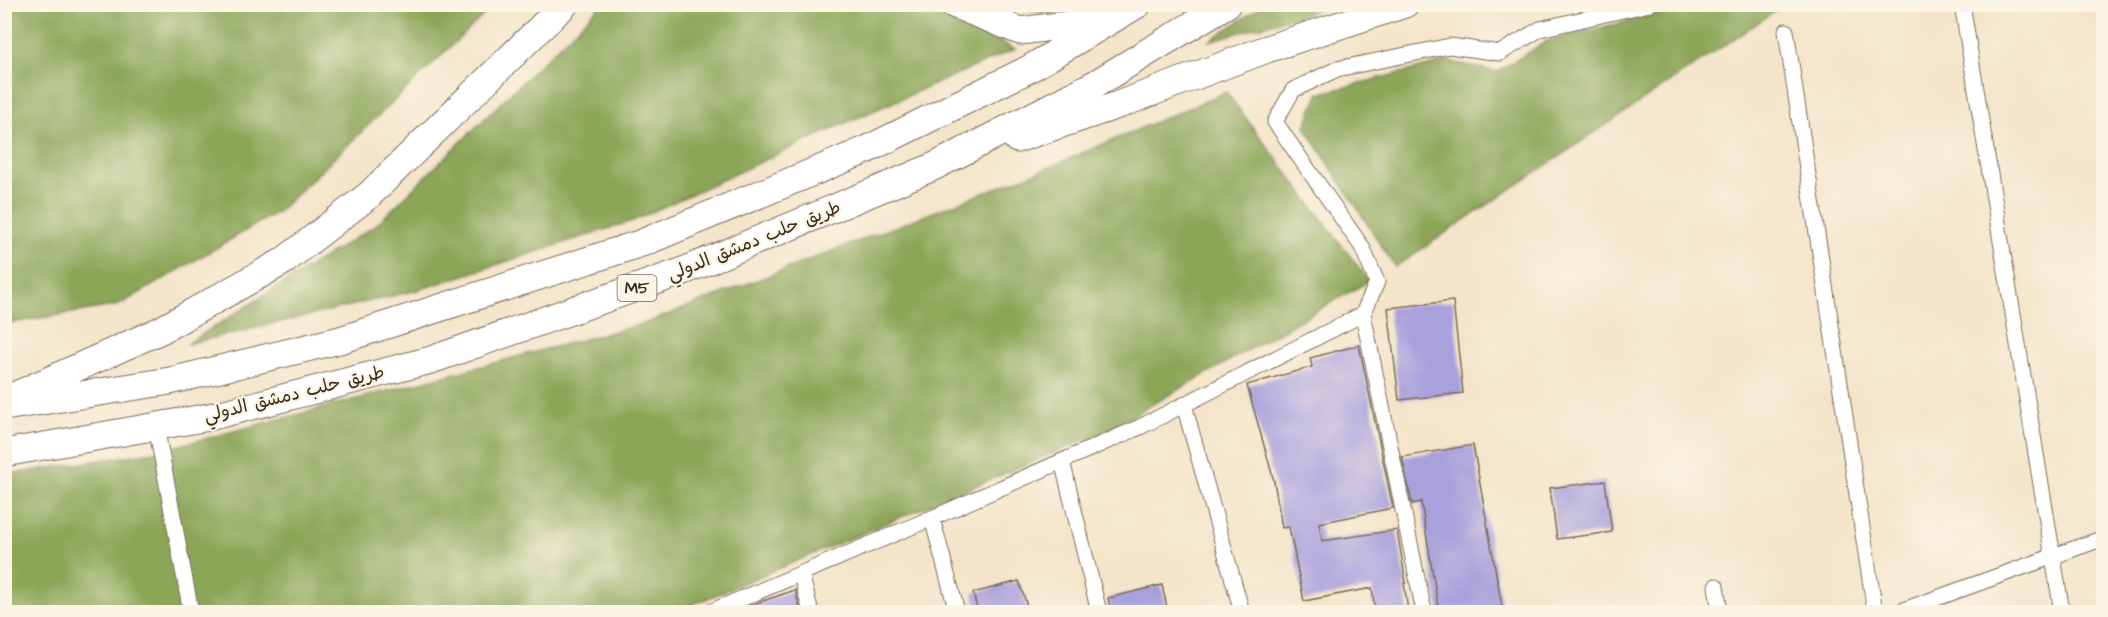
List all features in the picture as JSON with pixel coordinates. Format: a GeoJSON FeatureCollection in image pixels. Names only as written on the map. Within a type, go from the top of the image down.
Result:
{"type":"FeatureCollection","features":[{"type":"Feature","properties":{"kind":"highway"},"geometry":{"type":"LineString","coordinates":[[4,400],[161,330],[284,261],[369,195],[565,4]]}},
{"type":"Feature","properties":{"kind":"highway"},"geometry":{"type":"LineString","coordinates":[[953,4],[1020,31],[1112,20]]}},
{"type":"Feature","properties":{"kind":"highway","name":"M5"},"geometry":{"type":"LineString","coordinates":[[4,407],[170,381],[340,340],[642,243],[866,150],[1029,69],[1138,4]]}},
{"type":"Feature","properties":{"kind":"highway","name":"طريق حلب دمشق الدولي"},"geometry":{"type":"LineString","coordinates":[[4,453],[209,417],[431,360],[681,272],[933,167],[1095,84],[1227,4]]}},
{"type":"Feature","properties":{"kind":"highway"},"geometry":{"type":"LineString","coordinates":[[933,167],[1118,105],[1267,49],[1405,4]]}},
{"type":"Feature","properties":{"kind":"street"},"geometry":{"type":"LineString","coordinates":[[1424,612],[1363,314],[1377,282],[1362,247],[1275,122],[1293,90],[1337,69],[1450,46],[1500,53],[1540,29],[1649,4]]}},
{"type":"Feature","properties":{"kind":"street"},"geometry":{"type":"LineString","coordinates":[[1962,4],[2062,612]]}},
{"type":"Feature","properties":{"kind":"street"},"geometry":{"type":"LineString","coordinates":[[1786,31],[1875,612]]}},
{"type":"Feature","properties":{"kind":"street"},"geometry":{"type":"LineString","coordinates":[[710,612],[1140,427],[1363,314]]}},
{"type":"Feature","properties":{"kind":"street"},"geometry":{"type":"LineString","coordinates":[[1184,405],[1242,612]]}},
{"type":"Feature","properties":{"kind":"street"},"geometry":{"type":"LineString","coordinates":[[156,426],[190,612]]}},
{"type":"Feature","properties":{"kind":"street"},"geometry":{"type":"LineString","coordinates":[[1062,461],[1099,612]]}},
{"type":"Feature","properties":{"kind":"street"},"geometry":{"type":"LineString","coordinates":[[932,518],[957,612]]}},
{"type":"Feature","properties":{"kind":"street"},"geometry":{"type":"LineString","coordinates":[[1898,612],[2103,538]]}},
{"type":"Feature","properties":{"kind":"street"},"geometry":{"type":"LineString","coordinates":[[801,574],[812,612]]}},
{"type":"Feature","properties":{"kind":"street"},"geometry":{"type":"LineString","coordinates":[[1716,586],[1719,612]]}},
{"type":"Feature","properties":{"kind":"green space"},"geometry":{"type":"Polygon","coordinates":[[[5,4],[494,5],[279,211],[119,305],[5,324],[5,4]]]}},
{"type":"Feature","properties":{"kind":"green space"},"geometry":{"type":"Polygon","coordinates":[[[1263,4],[1335,5],[1209,41],[1263,4]]]}},
{"type":"Feature","properties":{"kind":"green space"},"geometry":{"type":"Polygon","coordinates":[[[601,5],[932,5],[946,17],[1015,49],[834,128],[635,220],[418,290],[187,344],[376,225],[601,5]]]}},
{"type":"Feature","properties":{"kind":"green space"},"geometry":{"type":"Polygon","coordinates":[[[1009,5],[1079,5],[1050,14],[1009,5]]]}},
{"type":"Feature","properties":{"kind":"green space"},"geometry":{"type":"Polygon","coordinates":[[[1693,5],[1784,5],[1395,267],[1305,127],[1318,94],[1448,61],[1497,72],[1547,41],[1693,5]]]}},
{"type":"Feature","properties":{"kind":"green space"},"geometry":{"type":"Polygon","coordinates":[[[1226,92],[1369,281],[1104,432],[675,612],[5,612],[5,475],[154,452],[646,323],[1045,169],[1226,92]]]}},
{"type":"Feature","properties":{"kind":"building"},"geometry":{"type":"Polygon","coordinates":[[[1453,301],[1463,393],[1399,400],[1388,308],[1453,301]]]}},
{"type":"Feature","properties":{"kind":"building"},"geometry":{"type":"Polygon","coordinates":[[[1359,345],[1393,508],[1319,523],[1322,541],[1397,530],[1408,611],[1375,612],[1372,588],[1304,601],[1289,527],[1282,528],[1274,481],[1247,385],[1312,367],[1310,358],[1359,345]]]}},
{"type":"Feature","properties":{"kind":"building"},"geometry":{"type":"Polygon","coordinates":[[[1473,445],[1503,612],[1439,612],[1421,502],[1412,504],[1402,457],[1473,445]]]}},
{"type":"Feature","properties":{"kind":"building"},"geometry":{"type":"Polygon","coordinates":[[[1605,481],[1612,532],[1557,539],[1550,488],[1605,481]]]}},
{"type":"Feature","properties":{"kind":"building"},"geometry":{"type":"Polygon","coordinates":[[[1019,581],[1029,612],[978,612],[973,593],[1019,581]]]}},
{"type":"Feature","properties":{"kind":"building"},"geometry":{"type":"Polygon","coordinates":[[[1162,585],[1168,612],[1111,612],[1108,598],[1162,585]]]}},
{"type":"Feature","properties":{"kind":"building"},"geometry":{"type":"Polygon","coordinates":[[[795,590],[801,612],[735,612],[754,604],[795,590]]]}}]}
